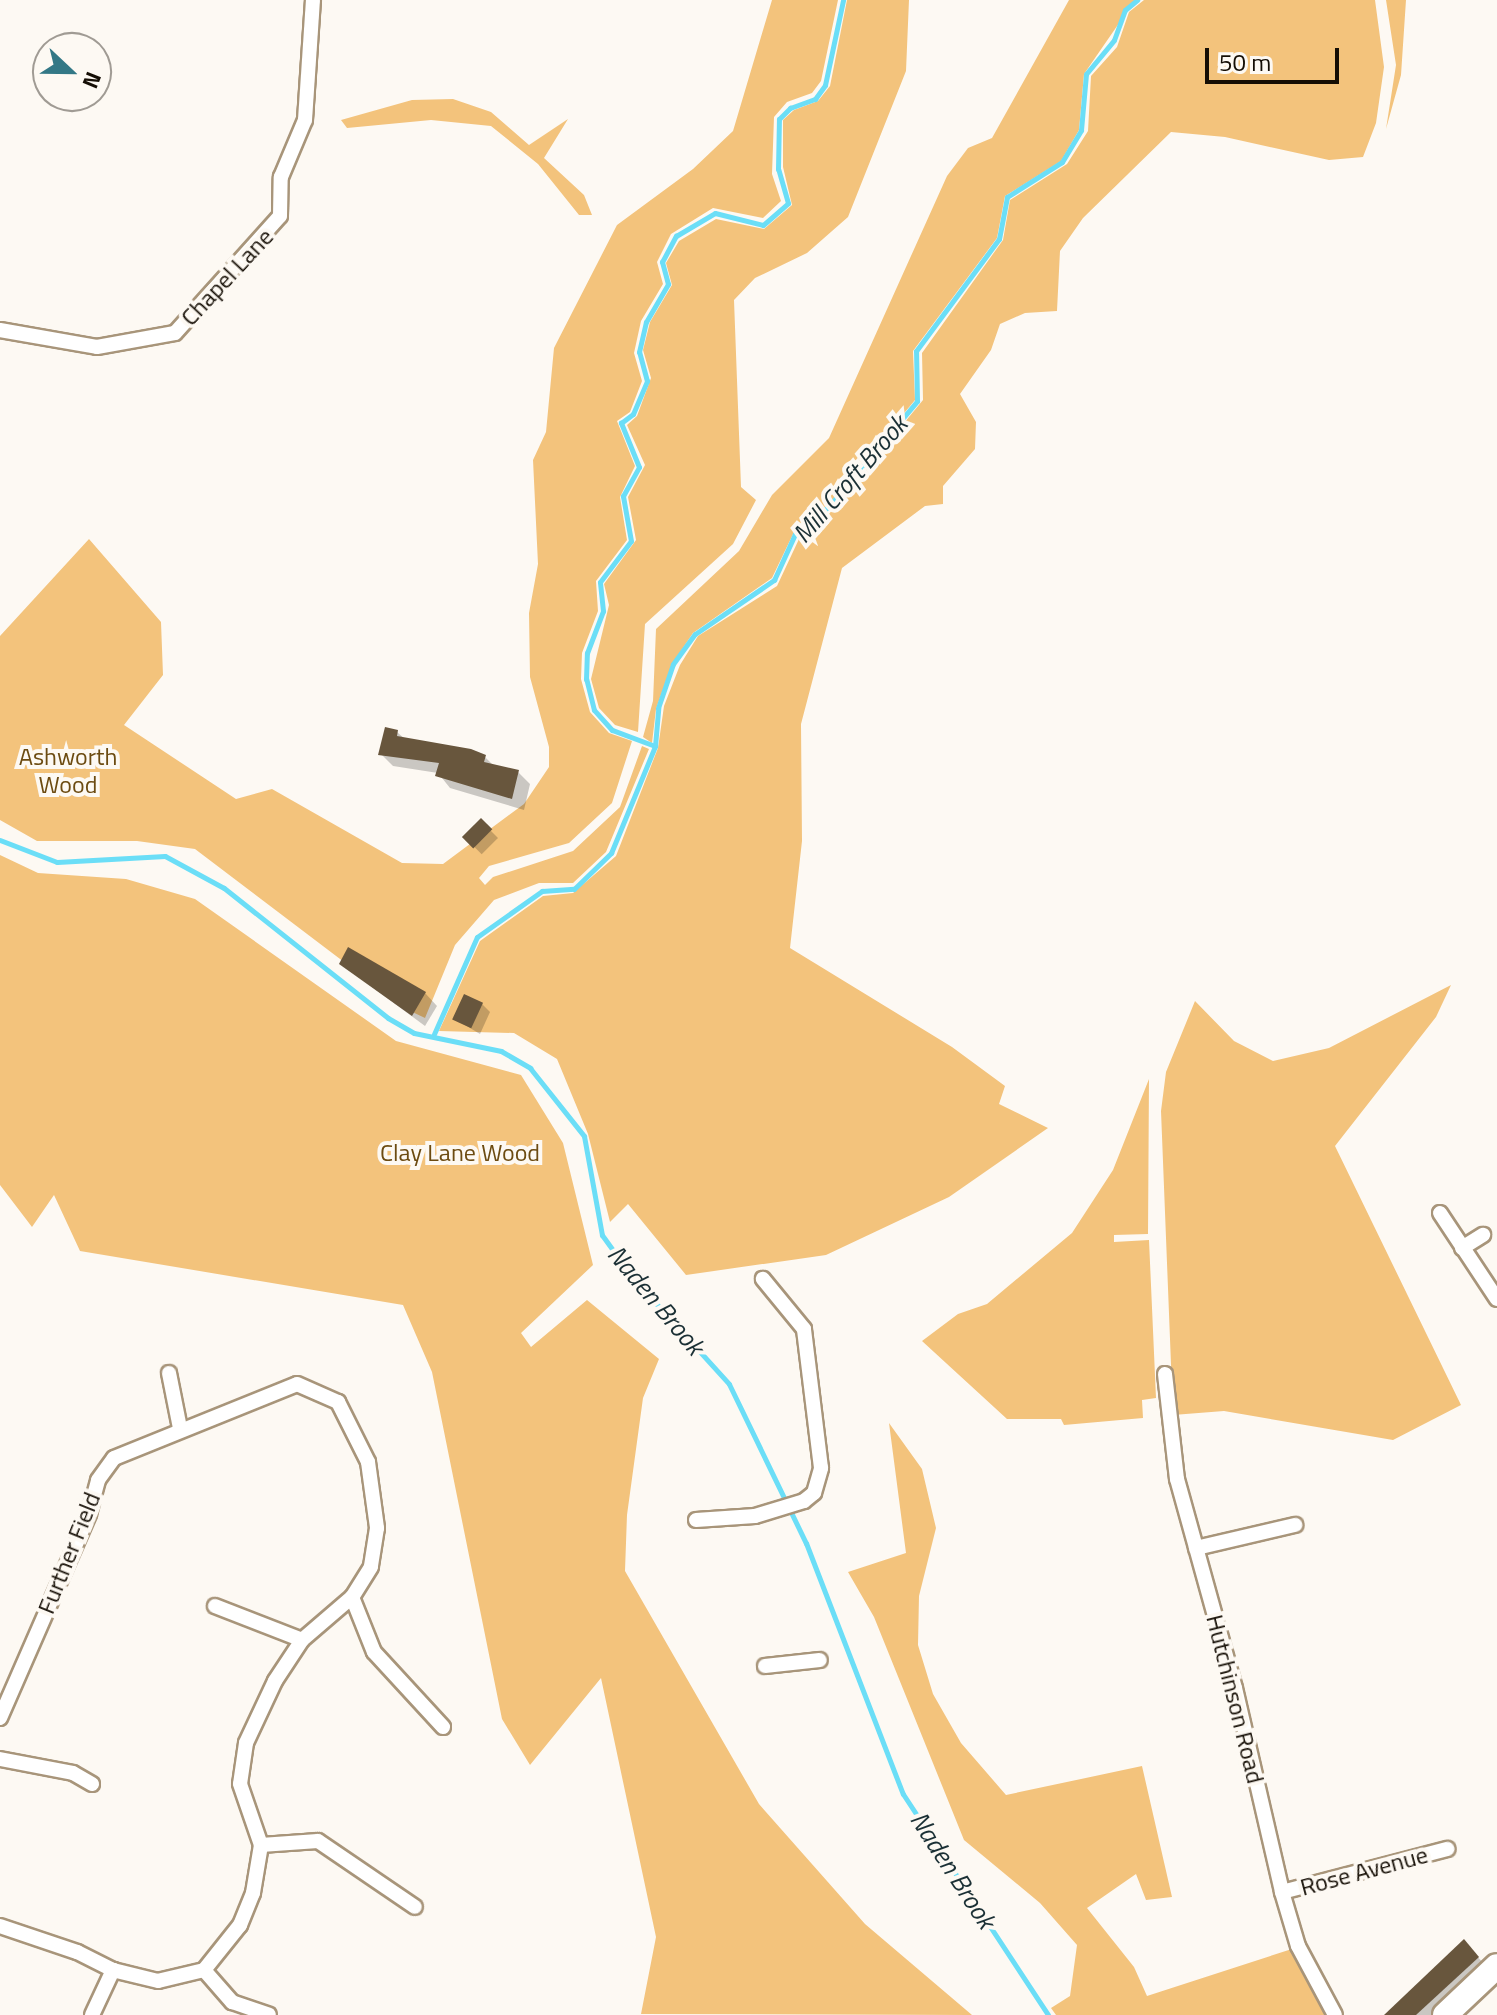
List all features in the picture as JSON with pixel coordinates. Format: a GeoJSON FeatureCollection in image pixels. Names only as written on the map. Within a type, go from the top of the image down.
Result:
{"type":"FeatureCollection","features":[{"type":"Feature","properties":{"kind":"main road"},"geometry":{"type":"LineString","coordinates":[[1445,2015],[1497,1966]]}},
{"type":"Feature","properties":{"kind":"street","name":"Chapel Lane"},"geometry":{"type":"LineString","coordinates":[[0,330],[97,347],[175,333],[280,216],[281,177],[305,120],[313,0]]}},
{"type":"Feature","properties":{"kind":"street"},"geometry":{"type":"LineString","coordinates":[[1440,1213],[1497,1299]]}},
{"type":"Feature","properties":{"kind":"street"},"geometry":{"type":"LineString","coordinates":[[1462,1248],[1483,1235]]}},
{"type":"Feature","properties":{"kind":"street"},"geometry":{"type":"LineString","coordinates":[[696,1520],[782,1509],[809,1497],[821,1468],[804,1329],[763,1279]]}},
{"type":"Feature","properties":{"kind":"street"},"geometry":{"type":"LineString","coordinates":[[169,1373],[180,1428]]}},
{"type":"Feature","properties":{"kind":"street","name":"Hutchinson Road"},"geometry":{"type":"LineString","coordinates":[[1165,1374],[1177,1479],[1282,1892],[1298,1946],[1335,2015]]}},
{"type":"Feature","properties":{"kind":"street","name":"Further Field"},"geometry":{"type":"LineString","coordinates":[[0,1718],[106,1466],[180,1428],[297,1384],[338,1402],[368,1462],[377,1528],[371,1567],[352,1597],[302,1640],[275,1681],[246,1743],[240,1784],[261,1845]]}},
{"type":"Feature","properties":{"kind":"street"},"geometry":{"type":"LineString","coordinates":[[1196,1548],[1295,1525]]}},
{"type":"Feature","properties":{"kind":"street"},"geometry":{"type":"LineString","coordinates":[[352,1597],[374,1652],[443,1727]]}},
{"type":"Feature","properties":{"kind":"street"},"geometry":{"type":"LineString","coordinates":[[215,1606],[302,1640]]}},
{"type":"Feature","properties":{"kind":"street"},"geometry":{"type":"LineString","coordinates":[[765,1666],[820,1660]]}},
{"type":"Feature","properties":{"kind":"street"},"geometry":{"type":"LineString","coordinates":[[0,1759],[73,1773],[92,1784]]}},
{"type":"Feature","properties":{"kind":"street"},"geometry":{"type":"LineString","coordinates":[[0,1926],[77,1952],[113,1970],[158,1981],[204,1970],[240,1925],[253,1893],[261,1845],[318,1841],[415,1907]]}},
{"type":"Feature","properties":{"kind":"street","name":"Rose Avenue"},"geometry":{"type":"LineString","coordinates":[[1282,1892],[1447,1849]]}},
{"type":"Feature","properties":{"kind":"street"},"geometry":{"type":"LineString","coordinates":[[92,2015],[113,1970]]}},
{"type":"Feature","properties":{"kind":"street"},"geometry":{"type":"LineString","coordinates":[[204,1970],[232,2002],[269,2015]]}},
{"type":"Feature","properties":{"kind":"green space","name":"Ashworth Wood"},"geometry":{"type":"Polygon","coordinates":[[[772,0],[838,0],[821,81],[812,93],[787,102],[774,117],[772,174],[781,201],[763,218],[713,208],[671,234],[657,262],[663,284],[641,321],[634,353],[642,381],[630,412],[617,421],[635,466],[620,497],[627,540],[596,581],[598,611],[582,653],[581,679],[590,712],[609,733],[632,741],[612,803],[569,843],[489,866],[479,878],[485,885],[493,877],[573,851],[620,807],[642,746],[649,749],[606,852],[573,883],[539,883],[494,900],[455,945],[425,1018],[406,1009],[195,849],[137,841],[37,841],[0,820],[0,636],[89,539],[161,622],[163,675],[124,725],[236,799],[272,789],[402,863],[443,864],[524,804],[549,767],[549,747],[530,677],[529,613],[538,564],[533,460],[546,432],[554,348],[617,225],[693,169],[733,131],[772,0]]]}},
{"type":"Feature","properties":{"kind":"green space"},"geometry":{"type":"Polygon","coordinates":[[[847,0],[909,0],[906,71],[848,217],[807,253],[755,278],[734,300],[741,487],[756,500],[733,544],[645,624],[638,732],[615,725],[599,708],[591,679],[609,605],[604,584],[636,540],[628,497],[645,465],[627,425],[637,416],[651,378],[643,350],[650,322],[672,285],[666,263],[679,241],[716,219],[764,229],[792,205],[783,167],[783,120],[794,110],[818,101],[830,86],[847,0]]]}},
{"type":"Feature","properties":{"kind":"green space"},"geometry":{"type":"Polygon","coordinates":[[[1069,0],[1135,0],[1084,74],[1079,130],[1061,161],[1005,196],[997,238],[913,351],[915,400],[828,505],[794,532],[772,578],[693,633],[672,664],[656,709],[652,743],[643,737],[653,701],[656,629],[739,551],[772,495],[829,438],[947,176],[968,148],[992,138],[1069,0]]]}},
{"type":"Feature","properties":{"kind":"green space"},"geometry":{"type":"Polygon","coordinates":[[[1144,0],[1375,0],[1384,67],[1376,123],[1363,157],[1329,160],[1225,137],[1171,132],[1083,218],[1060,251],[1057,311],[1025,313],[1000,324],[991,350],[960,394],[976,422],[975,449],[943,486],[943,504],[925,506],[842,568],[801,724],[802,841],[790,948],[952,1047],[1005,1086],[999,1104],[1048,1128],[949,1197],[826,1255],[686,1275],[628,1204],[610,1222],[588,1134],[557,1059],[514,1033],[439,1031],[480,941],[543,896],[573,893],[616,856],[658,748],[664,706],[680,665],[698,636],[777,586],[799,539],[829,514],[923,400],[922,353],[1003,240],[1010,200],[1067,164],[1088,131],[1091,76],[1117,47],[1129,12],[1144,0]]]}},
{"type":"Feature","properties":{"kind":"green space"},"geometry":{"type":"Polygon","coordinates":[[[1386,0],[1406,0],[1401,75],[1386,129],[1396,65],[1386,0]]]}},
{"type":"Feature","properties":{"kind":"green space"},"geometry":{"type":"Polygon","coordinates":[[[453,99],[491,112],[529,145],[568,119],[544,158],[584,195],[592,215],[579,215],[538,164],[491,126],[431,120],[347,128],[341,120],[412,100],[453,99]]]}},
{"type":"Feature","properties":{"kind":"green space","name":"Clay Lane Wood"},"geometry":{"type":"Polygon","coordinates":[[[0,855],[38,873],[126,879],[195,899],[396,1041],[521,1075],[563,1143],[593,1265],[521,1333],[531,1347],[587,1300],[659,1359],[643,1398],[627,1515],[625,1571],[759,1804],[865,1924],[972,2015],[641,2014],[656,1937],[601,1678],[530,1765],[502,1719],[432,1372],[403,1305],[80,1251],[54,1195],[32,1227],[0,1185],[0,855]]]}},
{"type":"Feature","properties":{"kind":"green space"},"geometry":{"type":"Polygon","coordinates":[[[1451,985],[1436,1017],[1335,1146],[1461,1405],[1393,1440],[1224,1411],[1173,1415],[1161,1111],[1166,1072],[1195,1001],[1234,1041],[1273,1061],[1329,1048],[1451,985]]]}},
{"type":"Feature","properties":{"kind":"green space"},"geometry":{"type":"Polygon","coordinates":[[[1149,1079],[1148,1234],[1114,1235],[1114,1242],[1149,1240],[1156,1398],[1142,1400],[1143,1418],[1064,1425],[1061,1419],[1007,1419],[922,1341],[958,1314],[987,1304],[1072,1233],[1113,1170],[1149,1079]]]}},
{"type":"Feature","properties":{"kind":"green space"},"geometry":{"type":"Polygon","coordinates":[[[889,1423],[922,1469],[936,1528],[919,1596],[918,1645],[933,1694],[961,1743],[1006,1795],[1142,1766],[1172,1897],[1146,1900],[1136,1874],[1087,1908],[1134,1967],[1147,1996],[1295,1948],[1331,2015],[1056,2015],[1051,2008],[1070,1996],[1077,1945],[1040,1903],[964,1840],[874,1617],[848,1572],[906,1553],[889,1423]]]}},
{"type":"Feature","properties":{"kind":"building"},"geometry":{"type":"Polygon","coordinates":[[[385,727],[398,730],[397,736],[471,749],[486,755],[484,762],[519,770],[512,799],[435,776],[439,763],[378,755],[385,727]]]}},
{"type":"Feature","properties":{"kind":"building"},"geometry":{"type":"Polygon","coordinates":[[[481,818],[492,829],[473,848],[462,837],[481,818]]]}},
{"type":"Feature","properties":{"kind":"building"},"geometry":{"type":"Polygon","coordinates":[[[348,947],[426,992],[412,1016],[339,964],[348,947]]]}},
{"type":"Feature","properties":{"kind":"building"},"geometry":{"type":"Polygon","coordinates":[[[464,994],[483,1003],[471,1028],[452,1019],[464,994]]]}},
{"type":"Feature","properties":{"kind":"building"},"geometry":{"type":"Polygon","coordinates":[[[1464,1939],[1479,1957],[1416,2015],[1384,2015],[1464,1939]]]}},
{"type":"Feature","properties":{"kind":"waterway"},"geometry":{"type":"LineString","coordinates":[[655,746],[612,730],[594,710],[586,679],[587,653],[603,611],[600,582],[631,541],[623,496],[639,467],[621,423],[633,414],[647,381],[639,352],[646,322],[668,284],[662,262],[676,236],[715,213],[763,225],[788,203],[778,169],[779,119],[790,108],[815,99],[825,85],[843,0]]}},
{"type":"Feature","properties":{"kind":"waterway","name":"Mill Croft Brook"},"geometry":{"type":"LineString","coordinates":[[434,1034],[477,937],[542,891],[574,889],[611,853],[655,746],[658,708],[673,664],[695,634],[774,580],[795,534],[829,506],[917,401],[916,351],[999,239],[1007,197],[1062,162],[1081,130],[1086,74],[1114,40],[1125,10],[1137,0]]}},
{"type":"Feature","properties":{"kind":"waterway","name":"Naden Brook"},"geometry":{"type":"LineString","coordinates":[[0,840],[57,862],[165,856],[224,888],[388,1018],[414,1033],[501,1051],[530,1068],[584,1136],[602,1235],[633,1278],[729,1384],[806,1543],[903,1794],[1048,2015]]}}]}
